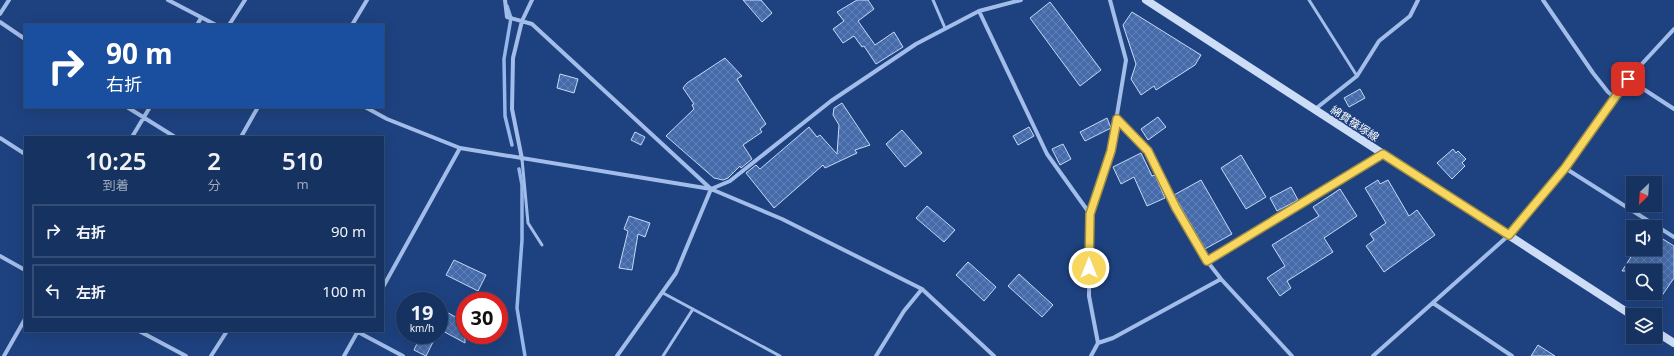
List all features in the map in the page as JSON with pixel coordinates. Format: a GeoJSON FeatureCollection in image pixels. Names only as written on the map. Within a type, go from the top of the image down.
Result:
{"type":"FeatureCollection","features":[{"type":"Feature","properties":{"kind":"main road","name":"綿貫篠塚線"},"geometry":{"type":"LineString","coordinates":[[1146,0],[1313,110],[1626,311]]}},
{"type":"Feature","properties":{"kind":"main road"},"geometry":{"type":"LineString","coordinates":[[1662,335],[1674,343]]}},
{"type":"Feature","properties":{"kind":"street"},"geometry":{"type":"LineString","coordinates":[[0,14],[9,0]]}},
{"type":"Feature","properties":{"kind":"street"},"geometry":{"type":"LineString","coordinates":[[168,0],[214,24]]}},
{"type":"Feature","properties":{"kind":"street"},"geometry":{"type":"LineString","coordinates":[[230,24],[245,0]]}},
{"type":"Feature","properties":{"kind":"street"},"geometry":{"type":"LineString","coordinates":[[353,24],[367,0]]}},
{"type":"Feature","properties":{"kind":"street"},"geometry":{"type":"LineString","coordinates":[[505,0],[507,18],[532,24],[711,189]]}},
{"type":"Feature","properties":{"kind":"street"},"geometry":{"type":"LineString","coordinates":[[522,158],[512,109],[513,58],[522,21],[532,0]]}},
{"type":"Feature","properties":{"kind":"street"},"geometry":{"type":"LineString","coordinates":[[617,356],[676,273],[711,189],[730,181],[831,101],[916,44],[979,10],[1021,0]]}},
{"type":"Feature","properties":{"kind":"street"},"geometry":{"type":"LineString","coordinates":[[1091,356],[1098,343],[1089,296],[1090,214],[1111,151],[1126,60],[1110,0]]}},
{"type":"Feature","properties":{"kind":"street"},"geometry":{"type":"LineString","coordinates":[[1313,110],[1357,76],[1379,40],[1410,16],[1418,0]]}},
{"type":"Feature","properties":{"kind":"street"},"geometry":{"type":"LineString","coordinates":[[1543,0],[1593,73],[1608,92],[1614,96]]}},
{"type":"Feature","properties":{"kind":"street"},"geometry":{"type":"LineString","coordinates":[[979,10],[1047,154],[1090,214]]}},
{"type":"Feature","properties":{"kind":"street"},"geometry":{"type":"LineString","coordinates":[[198,24],[201,18]]}},
{"type":"Feature","properties":{"kind":"street"},"geometry":{"type":"LineString","coordinates":[[0,22],[24,38]]}},
{"type":"Feature","properties":{"kind":"street"},"geometry":{"type":"LineString","coordinates":[[1373,356],[1509,235],[1565,168],[1614,96],[1674,29]]}},
{"type":"Feature","properties":{"kind":"street"},"geometry":{"type":"LineString","coordinates":[[1628,79],[1674,109]]}},
{"type":"Feature","properties":{"kind":"street"},"geometry":{"type":"LineString","coordinates":[[128,108],[173,136]]}},
{"type":"Feature","properties":{"kind":"street"},"geometry":{"type":"LineString","coordinates":[[133,136],[149,108]]}},
{"type":"Feature","properties":{"kind":"street"},"geometry":{"type":"LineString","coordinates":[[242,136],[257,108]]}},
{"type":"Feature","properties":{"kind":"street"},"geometry":{"type":"LineString","coordinates":[[367,108],[387,119],[460,148],[711,189],[782,219],[922,289],[994,356]]}},
{"type":"Feature","properties":{"kind":"street"},"geometry":{"type":"LineString","coordinates":[[1117,119],[1148,151],[1176,208],[1207,261],[1221,279],[1292,356]]}},
{"type":"Feature","properties":{"kind":"street"},"geometry":{"type":"LineString","coordinates":[[0,138],[24,153]]}},
{"type":"Feature","properties":{"kind":"street"},"geometry":{"type":"LineString","coordinates":[[384,285],[460,148]]}},
{"type":"Feature","properties":{"kind":"street"},"geometry":{"type":"LineString","coordinates":[[1565,168],[1674,237]]}},
{"type":"Feature","properties":{"kind":"street"},"geometry":{"type":"LineString","coordinates":[[1,257],[24,269]]}},
{"type":"Feature","properties":{"kind":"street"},"geometry":{"type":"LineString","coordinates":[[1098,343],[1113,338],[1221,279]]}},
{"type":"Feature","properties":{"kind":"street"},"geometry":{"type":"LineString","coordinates":[[876,356],[904,311],[922,289]]}},
{"type":"Feature","properties":{"kind":"street"},"geometry":{"type":"LineString","coordinates":[[1433,304],[1512,356]]}},
{"type":"Feature","properties":{"kind":"street"},"geometry":{"type":"LineString","coordinates":[[4,356],[24,321]]}},
{"type":"Feature","properties":{"kind":"street"},"geometry":{"type":"LineString","coordinates":[[141,332],[186,356]]}},
{"type":"Feature","properties":{"kind":"street"},"geometry":{"type":"LineString","coordinates":[[211,356],[226,332]]}},
{"type":"Feature","properties":{"kind":"street"},"geometry":{"type":"LineString","coordinates":[[344,356],[356,332]]}},
{"type":"Feature","properties":{"kind":"street"},"geometry":{"type":"LineString","coordinates":[[359,332],[403,356]]}},
{"type":"Feature","properties":{"kind":"lane"},"geometry":{"type":"LineString","coordinates":[[933,0],[945,28]]}},
{"type":"Feature","properties":{"kind":"lane"},"geometry":{"type":"LineString","coordinates":[[1308,0],[1357,76]]}},
{"type":"Feature","properties":{"kind":"lane"},"geometry":{"type":"LineString","coordinates":[[1207,261],[1383,154]]}},
{"type":"Feature","properties":{"kind":"lane"},"geometry":{"type":"LineString","coordinates":[[522,158],[528,223],[542,245]]}},
{"type":"Feature","properties":{"kind":"lane"},"geometry":{"type":"LineString","coordinates":[[663,293],[780,356]]}},
{"type":"Feature","properties":{"kind":"lane"},"geometry":{"type":"LineString","coordinates":[[663,356],[693,309]]}},
{"type":"Feature","properties":{"kind":"building"},"geometry":{"type":"Polygon","coordinates":[[[743,0],[761,0],[772,13],[762,22],[743,0]]]}},
{"type":"Feature","properties":{"kind":"building"},"geometry":{"type":"Polygon","coordinates":[[[857,0],[868,0],[874,9],[858,21],[875,45],[894,32],[903,47],[876,64],[864,46],[862,47],[854,36],[843,43],[833,29],[844,21],[837,12],[857,0]]]}},
{"type":"Feature","properties":{"kind":"building"},"geometry":{"type":"Polygon","coordinates":[[[1050,2],[1101,70],[1080,86],[1030,18],[1050,2]]]}},
{"type":"Feature","properties":{"kind":"building"},"geometry":{"type":"Polygon","coordinates":[[[1132,12],[1201,55],[1195,65],[1156,90],[1154,86],[1141,95],[1131,79],[1136,64],[1123,25],[1132,12]]]}},
{"type":"Feature","properties":{"kind":"building"},"geometry":{"type":"Polygon","coordinates":[[[725,58],[742,76],[737,79],[766,124],[760,129],[762,132],[743,145],[752,159],[741,168],[740,166],[728,178],[723,180],[714,178],[666,136],[694,109],[692,105],[694,104],[683,88],[687,83],[725,58]]]}},
{"type":"Feature","properties":{"kind":"building"},"geometry":{"type":"Polygon","coordinates":[[[560,74],[578,79],[574,93],[557,88],[560,74]]]}},
{"type":"Feature","properties":{"kind":"building"},"geometry":{"type":"Polygon","coordinates":[[[1360,89],[1365,98],[1349,107],[1344,98],[1360,89]]]}},
{"type":"Feature","properties":{"kind":"building"},"geometry":{"type":"Polygon","coordinates":[[[842,103],[870,145],[855,150],[857,153],[825,168],[823,165],[774,208],[746,173],[756,165],[760,169],[809,127],[817,137],[820,135],[837,154],[839,125],[833,115],[834,108],[842,103]]]}},
{"type":"Feature","properties":{"kind":"building"},"geometry":{"type":"Polygon","coordinates":[[[1158,117],[1166,127],[1148,140],[1141,129],[1158,117]]]}},
{"type":"Feature","properties":{"kind":"building"},"geometry":{"type":"Polygon","coordinates":[[[1107,118],[1111,128],[1085,141],[1080,132],[1107,118]]]}},
{"type":"Feature","properties":{"kind":"building"},"geometry":{"type":"Polygon","coordinates":[[[1029,127],[1034,136],[1018,145],[1013,136],[1029,127]]]}},
{"type":"Feature","properties":{"kind":"building"},"geometry":{"type":"Polygon","coordinates":[[[902,130],[922,153],[905,167],[886,144],[902,130]]]}},
{"type":"Feature","properties":{"kind":"building"},"geometry":{"type":"Polygon","coordinates":[[[635,132],[645,137],[641,145],[631,140],[635,132]]]}},
{"type":"Feature","properties":{"kind":"building"},"geometry":{"type":"Polygon","coordinates":[[[1063,144],[1071,159],[1060,165],[1052,149],[1063,144]]]}},
{"type":"Feature","properties":{"kind":"building"},"geometry":{"type":"Polygon","coordinates":[[[1453,149],[1456,153],[1458,151],[1466,159],[1462,163],[1465,166],[1452,179],[1437,163],[1453,149]]]}},
{"type":"Feature","properties":{"kind":"building"},"geometry":{"type":"Polygon","coordinates":[[[1141,153],[1152,176],[1155,175],[1165,198],[1147,206],[1134,177],[1121,184],[1113,167],[1141,153]]]}},
{"type":"Feature","properties":{"kind":"building"},"geometry":{"type":"Polygon","coordinates":[[[1241,155],[1266,197],[1246,209],[1221,168],[1241,155]]]}},
{"type":"Feature","properties":{"kind":"building"},"geometry":{"type":"Polygon","coordinates":[[[1201,180],[1232,234],[1205,249],[1174,195],[1201,180]]]}},
{"type":"Feature","properties":{"kind":"building"},"geometry":{"type":"Polygon","coordinates":[[[1378,180],[1380,184],[1388,180],[1409,216],[1417,210],[1435,235],[1384,272],[1366,246],[1374,240],[1370,234],[1386,223],[1365,188],[1378,180]]]}},
{"type":"Feature","properties":{"kind":"building"},"geometry":{"type":"Polygon","coordinates":[[[1291,187],[1298,200],[1277,211],[1270,198],[1291,187]]]}},
{"type":"Feature","properties":{"kind":"building"},"geometry":{"type":"Polygon","coordinates":[[[1340,189],[1357,216],[1324,238],[1333,252],[1287,281],[1291,288],[1280,296],[1267,278],[1285,266],[1272,245],[1319,216],[1313,207],[1340,189]]]}},
{"type":"Feature","properties":{"kind":"building"},"geometry":{"type":"Polygon","coordinates":[[[927,206],[955,230],[944,242],[916,218],[927,206]]]}},
{"type":"Feature","properties":{"kind":"building"},"geometry":{"type":"Polygon","coordinates":[[[629,216],[650,223],[645,237],[638,234],[632,270],[619,268],[628,231],[624,229],[629,216]]]}},
{"type":"Feature","properties":{"kind":"building"},"geometry":{"type":"Polygon","coordinates":[[[1662,238],[1674,246],[1674,278],[1662,296],[1662,264],[1626,264],[1632,256],[1662,256],[1662,238]]]}},
{"type":"Feature","properties":{"kind":"building"},"geometry":{"type":"Polygon","coordinates":[[[454,260],[486,275],[478,291],[446,275],[454,260]]]}},
{"type":"Feature","properties":{"kind":"building"},"geometry":{"type":"Polygon","coordinates":[[[968,262],[996,287],[984,301],[956,275],[968,262]]]}},
{"type":"Feature","properties":{"kind":"building"},"geometry":{"type":"Polygon","coordinates":[[[1626,265],[1626,271],[1622,271],[1626,265]]]}},
{"type":"Feature","properties":{"kind":"building"},"geometry":{"type":"Polygon","coordinates":[[[1019,274],[1053,305],[1042,317],[1008,286],[1019,274]]]}},
{"type":"Feature","properties":{"kind":"building"},"geometry":{"type":"Polygon","coordinates":[[[448,313],[456,317],[456,338],[448,334],[448,313]]]}},
{"type":"Feature","properties":{"kind":"building"},"geometry":{"type":"Polygon","coordinates":[[[417,344],[432,344],[426,356],[414,350],[417,344]]]}},
{"type":"Feature","properties":{"kind":"building"},"geometry":{"type":"Polygon","coordinates":[[[1538,345],[1555,356],[1531,356],[1538,345]]]}},
{"type":"Feature","properties":{"kind":"waterway"},"geometry":{"type":"LineString","coordinates":[[507,6],[511,18],[504,59],[505,116],[512,145]]}},
{"type":"Feature","properties":{"kind":"waterway"},"geometry":{"type":"LineString","coordinates":[[519,169],[522,185],[522,240],[517,308],[525,356]]}},
{"type":"Feature","properties":{"kind":"route"},"geometry":{"type":"LineString","coordinates":[[1089,268],[1090,214],[1111,151],[1117,119],[1148,151],[1176,208],[1207,261],[1383,154],[1509,235],[1565,168],[1614,96],[1628,79]]}}]}
